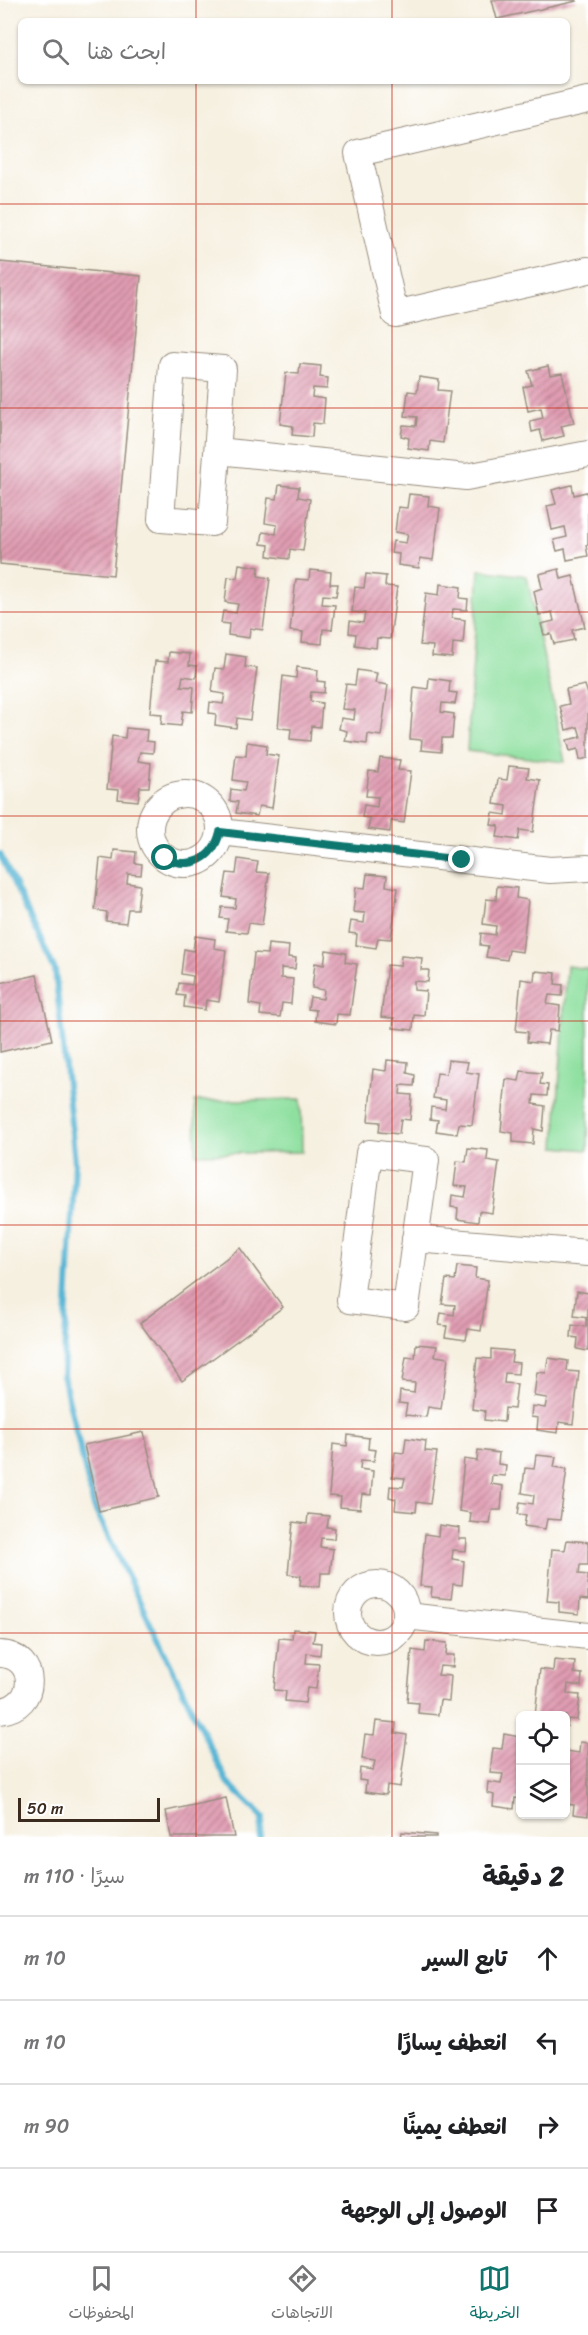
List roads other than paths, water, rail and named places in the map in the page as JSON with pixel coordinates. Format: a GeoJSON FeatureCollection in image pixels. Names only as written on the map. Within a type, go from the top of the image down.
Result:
{"type":"FeatureCollection","features":[{"type":"Feature","properties":{"kind":"street"},"geometry":{"type":"LineString","coordinates":[[588,100],[358,153],[395,314],[588,270]]}},
{"type":"Feature","properties":{"kind":"street"},"geometry":{"type":"LineString","coordinates":[[172,365],[224,369],[218,451],[212,523],[161,519],[172,365]]}},
{"type":"Feature","properties":{"kind":"street"},"geometry":{"type":"LineString","coordinates":[[218,451],[466,477],[588,454]]}},
{"type":"Feature","properties":{"kind":"street"},"geometry":{"type":"LineString","coordinates":[[220,832],[550,870],[588,868]]}},
{"type":"Feature","properties":{"kind":"street"},"geometry":{"type":"LineString","coordinates":[[369,1153],[426,1160],[415,1239],[406,1307],[350,1300],[369,1153]]}},
{"type":"Feature","properties":{"kind":"street"},"geometry":{"type":"LineString","coordinates":[[415,1239],[588,1253]]}},
{"type":"Feature","properties":{"kind":"street"},"geometry":{"type":"LineString","coordinates":[[406,1616],[588,1636]]}},
{"type":"Feature","properties":{"kind":"street"},"geometry":{"type":"LineString","coordinates":[[0,1654],[19,1660],[29,1676],[29,1685],[22,1701],[16,1707],[0,1711]]}},
{"type":"Feature","properties":{"kind":"waterway"},"geometry":{"type":"LineString","coordinates":[[0,854],[55,970],[75,1162],[63,1376],[94,1507],[227,1782],[263,1817],[260,1837]]}}]}
